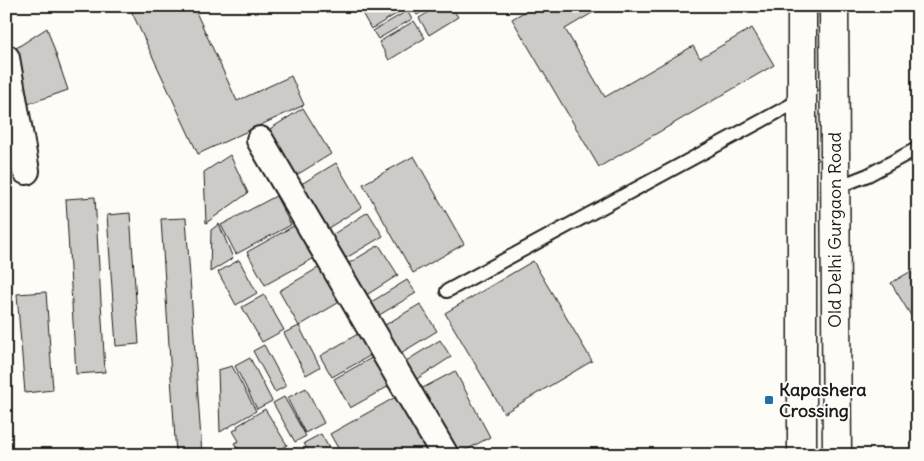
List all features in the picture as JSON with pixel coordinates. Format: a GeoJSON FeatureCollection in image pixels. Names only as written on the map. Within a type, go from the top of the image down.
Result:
{"type":"FeatureCollection","features":[{"type":"Feature","properties":{"kind":"main road","name":"Old Delhi Gurgaon Road"},"geometry":{"type":"LineString","coordinates":[[802,6],[802,455]]}},
{"type":"Feature","properties":{"kind":"main road","name":"Old Delhi Gurgaon Road"},"geometry":{"type":"LineString","coordinates":[[834,6],[837,455]]}},
{"type":"Feature","properties":{"kind":"main road"},"geometry":{"type":"LineString","coordinates":[[802,134],[835,134]]}},
{"type":"Feature","properties":{"kind":"street"},"geometry":{"type":"LineString","coordinates":[[6,58],[26,171]]}},
{"type":"Feature","properties":{"kind":"street"},"geometry":{"type":"LineString","coordinates":[[260,140],[445,455]]}},
{"type":"Feature","properties":{"kind":"lane"},"geometry":{"type":"LineString","coordinates":[[447,291],[802,99]]}},
{"type":"Feature","properties":{"kind":"lane"},"geometry":{"type":"LineString","coordinates":[[835,188],[868,175],[918,148]]}},
{"type":"Feature","properties":{"kind":"building"},"geometry":{"type":"Polygon","coordinates":[[[129,6],[203,6],[195,10],[237,101],[291,76],[304,105],[198,154],[129,6]]]}},
{"type":"Feature","properties":{"kind":"building"},"geometry":{"type":"Polygon","coordinates":[[[375,6],[408,7],[371,29],[362,13],[375,6]]]}},
{"type":"Feature","properties":{"kind":"building"},"geometry":{"type":"Polygon","coordinates":[[[412,6],[433,6],[417,15],[412,6]]]}},
{"type":"Feature","properties":{"kind":"building"},"geometry":{"type":"Polygon","coordinates":[[[439,6],[451,6],[458,17],[429,35],[419,18],[439,6]]]}},
{"type":"Feature","properties":{"kind":"building"},"geometry":{"type":"Polygon","coordinates":[[[534,6],[604,6],[565,29],[605,97],[693,46],[700,58],[752,28],[774,65],[599,167],[512,19],[534,6]]]}},
{"type":"Feature","properties":{"kind":"building"},"geometry":{"type":"Polygon","coordinates":[[[407,11],[412,19],[378,39],[373,31],[407,11]]]}},
{"type":"Feature","properties":{"kind":"building"},"geometry":{"type":"Polygon","coordinates":[[[414,21],[425,38],[389,60],[379,42],[414,21]]]}},
{"type":"Feature","properties":{"kind":"building"},"geometry":{"type":"Polygon","coordinates":[[[47,28],[68,90],[25,105],[7,54],[47,28]]]}},
{"type":"Feature","properties":{"kind":"building"},"geometry":{"type":"Polygon","coordinates":[[[303,108],[331,154],[290,179],[262,134],[303,108]]]}},
{"type":"Feature","properties":{"kind":"building"},"geometry":{"type":"Polygon","coordinates":[[[230,155],[248,193],[206,223],[204,172],[230,155]]]}},
{"type":"Feature","properties":{"kind":"building"},"geometry":{"type":"Polygon","coordinates":[[[414,156],[464,244],[413,273],[363,184],[414,156]]]}},
{"type":"Feature","properties":{"kind":"building"},"geometry":{"type":"Polygon","coordinates":[[[18,163],[21,176],[6,180],[6,166],[18,163]]]}},
{"type":"Feature","properties":{"kind":"building"},"geometry":{"type":"Polygon","coordinates":[[[336,163],[362,207],[325,230],[298,186],[336,163]]]}},
{"type":"Feature","properties":{"kind":"building"},"geometry":{"type":"Polygon","coordinates":[[[276,196],[291,225],[236,254],[221,225],[276,196]]]}},
{"type":"Feature","properties":{"kind":"building"},"geometry":{"type":"Polygon","coordinates":[[[95,197],[105,372],[76,374],[66,199],[95,197]]]}},
{"type":"Feature","properties":{"kind":"building"},"geometry":{"type":"Polygon","coordinates":[[[368,212],[383,236],[346,258],[332,235],[368,212]]]}},
{"type":"Feature","properties":{"kind":"building"},"geometry":{"type":"Polygon","coordinates":[[[130,213],[139,344],[116,346],[107,215],[130,213]]]}},
{"type":"Feature","properties":{"kind":"building"},"geometry":{"type":"Polygon","coordinates":[[[186,218],[202,455],[176,455],[161,219],[186,218]]]}},
{"type":"Feature","properties":{"kind":"building"},"geometry":{"type":"Polygon","coordinates":[[[299,223],[318,256],[265,285],[247,252],[299,223]]]}},
{"type":"Feature","properties":{"kind":"building"},"geometry":{"type":"Polygon","coordinates":[[[219,224],[233,258],[210,272],[211,230],[219,224]]]}},
{"type":"Feature","properties":{"kind":"building"},"geometry":{"type":"Polygon","coordinates":[[[379,245],[398,275],[360,299],[341,268],[379,245]]]}},
{"type":"Feature","properties":{"kind":"building"},"geometry":{"type":"Polygon","coordinates":[[[239,260],[257,293],[236,305],[218,272],[239,260]]]}},
{"type":"Feature","properties":{"kind":"building"},"geometry":{"type":"Polygon","coordinates":[[[533,261],[592,361],[504,413],[445,313],[533,261]]]}},
{"type":"Feature","properties":{"kind":"building"},"geometry":{"type":"Polygon","coordinates":[[[323,265],[343,300],[299,326],[279,291],[323,265]]]}},
{"type":"Feature","properties":{"kind":"building"},"geometry":{"type":"Polygon","coordinates":[[[918,267],[918,327],[891,283],[918,267]]]}},
{"type":"Feature","properties":{"kind":"building"},"geometry":{"type":"Polygon","coordinates":[[[407,280],[416,293],[376,317],[368,304],[407,280]]]}},
{"type":"Feature","properties":{"kind":"building"},"geometry":{"type":"Polygon","coordinates":[[[46,292],[53,390],[25,393],[17,294],[46,292]]]}},
{"type":"Feature","properties":{"kind":"building"},"geometry":{"type":"Polygon","coordinates":[[[264,295],[284,330],[262,342],[242,307],[264,295]]]}},
{"type":"Feature","properties":{"kind":"building"},"geometry":{"type":"Polygon","coordinates":[[[420,304],[437,331],[396,356],[380,328],[420,304]]]}},
{"type":"Feature","properties":{"kind":"building"},"geometry":{"type":"Polygon","coordinates":[[[299,326],[320,367],[306,375],[284,333],[299,326]]]}},
{"type":"Feature","properties":{"kind":"building"},"geometry":{"type":"Polygon","coordinates":[[[363,331],[375,353],[332,377],[320,356],[363,331]]]}},
{"type":"Feature","properties":{"kind":"building"},"geometry":{"type":"Polygon","coordinates":[[[440,340],[451,357],[412,382],[401,364],[440,340]]]}},
{"type":"Feature","properties":{"kind":"building"},"geometry":{"type":"Polygon","coordinates":[[[264,345],[286,386],[275,392],[253,351],[264,345]]]}},
{"type":"Feature","properties":{"kind":"building"},"geometry":{"type":"Polygon","coordinates":[[[375,356],[391,385],[350,408],[334,379],[375,356]]]}},
{"type":"Feature","properties":{"kind":"building"},"geometry":{"type":"Polygon","coordinates":[[[250,358],[272,401],[257,409],[235,366],[250,358]]]}},
{"type":"Feature","properties":{"kind":"building"},"geometry":{"type":"Polygon","coordinates":[[[232,366],[256,411],[220,432],[218,370],[232,366]]]}},
{"type":"Feature","properties":{"kind":"building"},"geometry":{"type":"Polygon","coordinates":[[[455,371],[490,437],[457,455],[419,390],[455,371]]]}},
{"type":"Feature","properties":{"kind":"building"},"geometry":{"type":"Polygon","coordinates":[[[306,388],[324,423],[305,433],[287,398],[306,388]]]}},
{"type":"Feature","properties":{"kind":"building"},"geometry":{"type":"Polygon","coordinates":[[[401,394],[433,451],[426,455],[342,455],[330,434],[401,394]]]}},
{"type":"Feature","properties":{"kind":"building"},"geometry":{"type":"Polygon","coordinates":[[[284,397],[306,436],[295,442],[273,403],[284,397]]]}},
{"type":"Feature","properties":{"kind":"building"},"geometry":{"type":"Polygon","coordinates":[[[265,409],[287,445],[272,455],[237,455],[240,453],[234,443],[239,441],[233,431],[238,428],[237,426],[265,409]]]}},
{"type":"Feature","properties":{"kind":"building"},"geometry":{"type":"Polygon","coordinates":[[[321,434],[333,455],[310,455],[304,443],[321,434]]]}},
{"type":"Feature","properties":{"kind":"place","name":"Kapashera Crossing"},"geometry":{"type":"Point","coordinates":[769,400]}}]}
